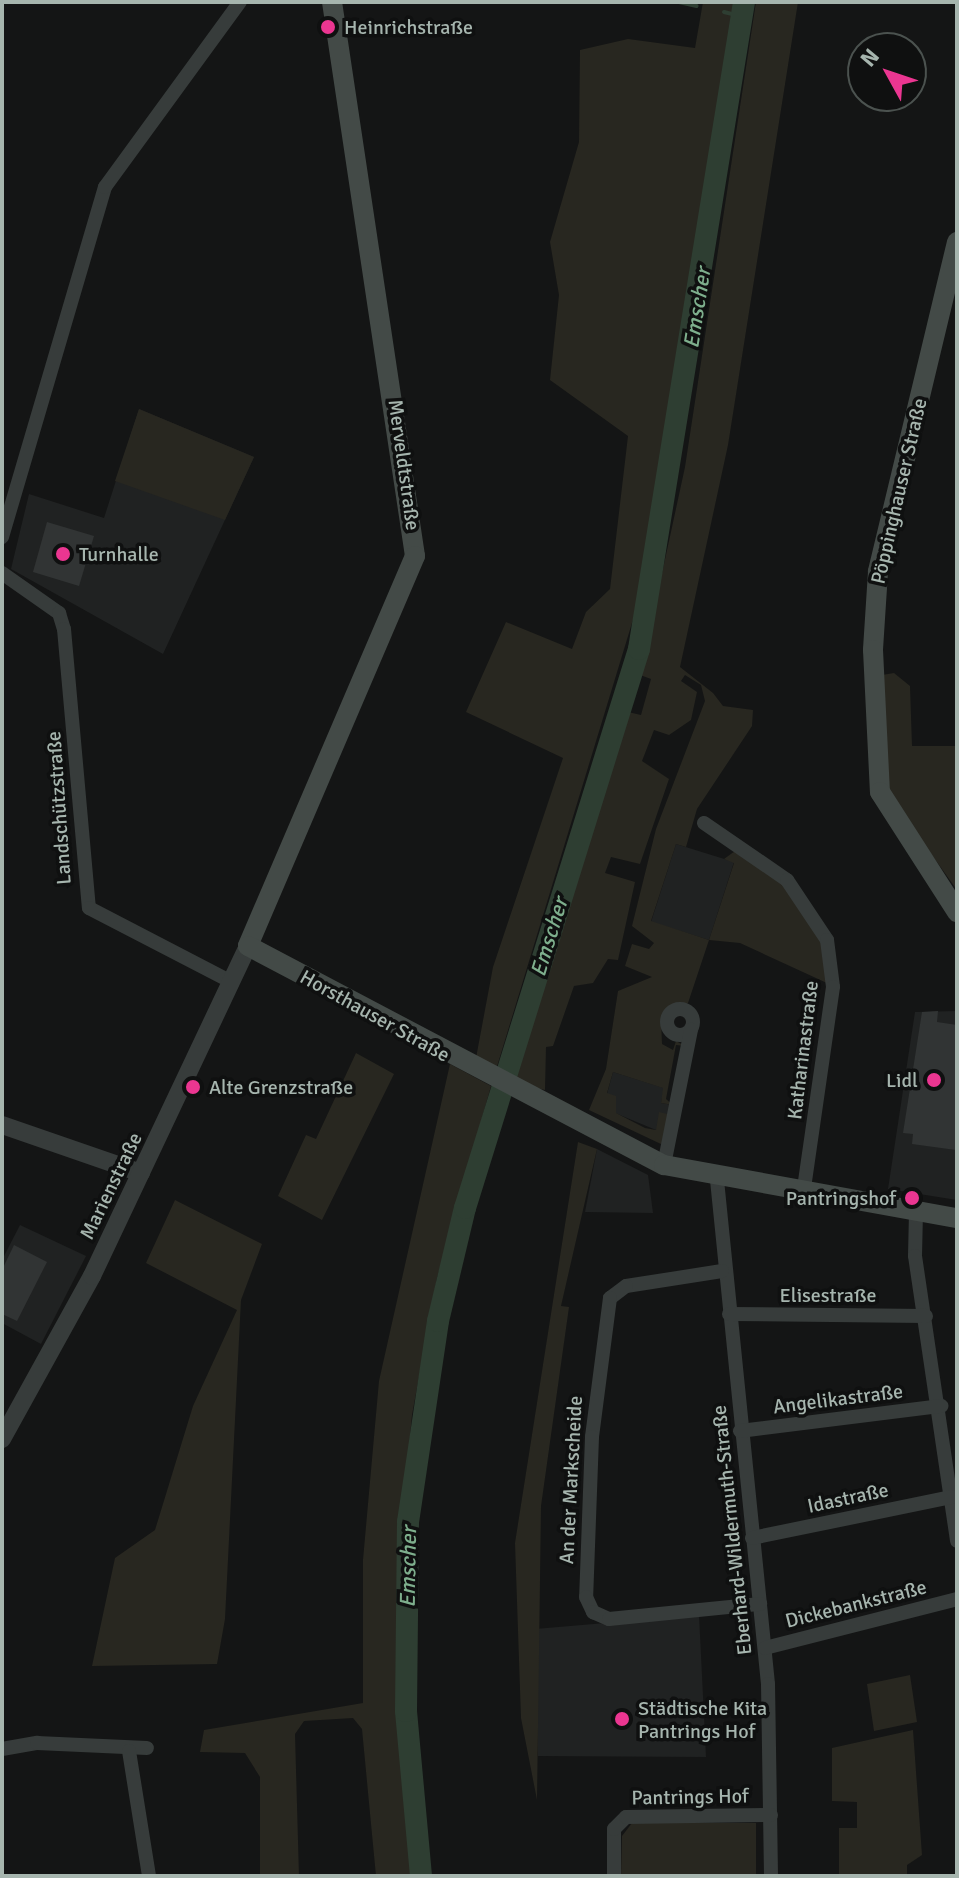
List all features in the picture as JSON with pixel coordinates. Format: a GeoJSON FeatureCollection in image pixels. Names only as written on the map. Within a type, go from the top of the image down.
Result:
{"type":"FeatureCollection","features":[{"type":"Feature","properties":{"kind":"main road","name":"Merveldtstraße"},"geometry":{"type":"LineString","coordinates":[[248,946],[415,556],[332,2]]}},
{"type":"Feature","properties":{"kind":"main road","name":"Pöppinghauser Straße"},"geometry":{"type":"LineString","coordinates":[[957,242],[878,572],[873,659],[880,792],[957,912]]}},
{"type":"Feature","properties":{"kind":"main road","name":"Horsthauser Straße"},"geometry":{"type":"LineString","coordinates":[[248,946],[482,1075],[664,1165],[717,1180],[957,1218]]}},
{"type":"Feature","properties":{"kind":"street"},"geometry":{"type":"LineString","coordinates":[[2,537],[105,187],[240,2]]}},
{"type":"Feature","properties":{"kind":"street","name":"Landschützstraße"},"geometry":{"type":"LineString","coordinates":[[2,573],[59,613],[64,629],[89,908],[232,982]]}},
{"type":"Feature","properties":{"kind":"street","name":"Katharinastraße"},"geometry":{"type":"LineString","coordinates":[[704,823],[787,880],[827,940],[833,987],[803,1194]]}},
{"type":"Feature","properties":{"kind":"street","name":"Marienstraße"},"geometry":{"type":"LineString","coordinates":[[2,1439],[141,1173],[248,946]]}},
{"type":"Feature","properties":{"kind":"street"},"geometry":{"type":"LineString","coordinates":[[664,1165],[691,1030]]}},
{"type":"Feature","properties":{"kind":"street"},"geometry":{"type":"LineString","coordinates":[[2,1125],[141,1173]]}},
{"type":"Feature","properties":{"kind":"street","name":"Eberhard-Wildermuth-Straße"},"geometry":{"type":"LineString","coordinates":[[717,1180],[722,1271],[765,1648],[771,1876]]}},
{"type":"Feature","properties":{"kind":"street"},"geometry":{"type":"LineString","coordinates":[[916,1212],[926,1316],[941,1406],[957,1541]]}},
{"type":"Feature","properties":{"kind":"street","name":"An der Markscheide"},"geometry":{"type":"LineString","coordinates":[[722,1271],[626,1286],[610,1298],[592,1437],[586,1597],[593,1612],[609,1619],[760,1604]]}},
{"type":"Feature","properties":{"kind":"street","name":"Elisestraße"},"geometry":{"type":"LineString","coordinates":[[729,1314],[926,1316]]}},
{"type":"Feature","properties":{"kind":"street","name":"Angelikastraße"},"geometry":{"type":"LineString","coordinates":[[740,1431],[941,1406]]}},
{"type":"Feature","properties":{"kind":"street","name":"Idastraße"},"geometry":{"type":"LineString","coordinates":[[752,1538],[952,1497]]}},
{"type":"Feature","properties":{"kind":"street","name":"Dickebankstraße"},"geometry":{"type":"LineString","coordinates":[[765,1648],[957,1599]]}},
{"type":"Feature","properties":{"kind":"street"},"geometry":{"type":"LineString","coordinates":[[2,1749],[37,1743],[129,1751],[147,1748]]}},
{"type":"Feature","properties":{"kind":"street"},"geometry":{"type":"LineString","coordinates":[[129,1751],[149,1876]]}},
{"type":"Feature","properties":{"kind":"street","name":"Pantrings Hof"},"geometry":{"type":"LineString","coordinates":[[614,1876],[614,1829],[626,1817],[771,1815]]}},
{"type":"Feature","properties":{"kind":"shaded area"},"geometry":{"type":"Polygon","coordinates":[[[703,2],[737,2],[646,577],[495,1073],[476,1058],[493,967],[563,758],[466,712],[506,622],[572,649],[586,612],[610,589],[628,436],[550,380],[559,295],[550,242],[579,142],[580,50],[628,39],[695,48],[703,2]]]}},
{"type":"Feature","properties":{"kind":"shaded area"},"geometry":{"type":"Polygon","coordinates":[[[756,2],[798,2],[728,445],[680,667],[713,693],[723,706],[753,710],[752,726],[697,809],[686,847],[676,844],[651,921],[709,940],[688,1003],[670,1005],[661,1018],[662,1044],[673,1050],[676,1041],[685,1046],[676,1045],[666,1099],[673,1105],[661,1103],[663,1088],[613,1072],[607,1093],[616,1096],[616,1113],[645,1128],[656,1130],[659,1112],[671,1115],[663,1145],[589,1110],[606,1069],[618,991],[652,977],[625,966],[632,944],[649,949],[654,943],[632,926],[656,829],[705,701],[701,685],[685,675],[681,681],[697,692],[691,720],[669,735],[654,730],[642,761],[669,779],[640,864],[611,857],[605,873],[635,882],[618,960],[608,959],[593,983],[574,986],[553,1046],[546,1047],[545,1090],[512,1082],[628,712],[641,715],[651,679],[640,675],[685,467],[756,2]]]}},
{"type":"Feature","properties":{"kind":"shaded area"},"geometry":{"type":"Polygon","coordinates":[[[139,409],[254,457],[163,654],[11,569],[29,494],[104,518],[139,409]]]}},
{"type":"Feature","properties":{"kind":"shaded area"},"geometry":{"type":"Polygon","coordinates":[[[139,409],[254,457],[225,520],[115,481],[139,409]]]}},
{"type":"Feature","properties":{"kind":"shaded area"},"geometry":{"type":"Polygon","coordinates":[[[894,673],[910,686],[912,746],[957,746],[957,890],[886,791],[882,675],[894,673]]]}},
{"type":"Feature","properties":{"kind":"shaded area"},"geometry":{"type":"Polygon","coordinates":[[[676,844],[734,862],[709,940],[651,922],[676,844]]]}},
{"type":"Feature","properties":{"kind":"shaded area"},"geometry":{"type":"Polygon","coordinates":[[[735,851],[779,879],[822,943],[829,984],[740,943],[709,940],[734,863],[724,859],[735,851]]]}},
{"type":"Feature","properties":{"kind":"shaded area"},"geometry":{"type":"Polygon","coordinates":[[[957,1011],[957,1200],[888,1189],[915,1012],[957,1011]]]}},
{"type":"Feature","properties":{"kind":"shaded area"},"geometry":{"type":"Polygon","coordinates":[[[356,1053],[394,1074],[322,1220],[278,1196],[306,1135],[316,1139],[356,1053]]]}},
{"type":"Feature","properties":{"kind":"shaded area"},"geometry":{"type":"Polygon","coordinates":[[[450,1064],[491,1086],[437,1278],[412,1415],[400,1546],[398,1697],[411,1876],[376,1876],[362,1729],[353,1718],[304,1721],[295,1734],[299,1876],[260,1876],[260,1777],[245,1753],[200,1752],[204,1730],[363,1703],[363,1560],[379,1381],[450,1064]]]}},
{"type":"Feature","properties":{"kind":"shaded area"},"geometry":{"type":"Polygon","coordinates":[[[613,1072],[664,1088],[661,1103],[673,1105],[671,1115],[656,1130],[615,1113],[607,1094],[613,1072]]]}},
{"type":"Feature","properties":{"kind":"shaded area"},"geometry":{"type":"Polygon","coordinates":[[[578,1142],[597,1149],[561,1306],[569,1307],[541,1506],[537,1800],[521,1718],[515,1543],[578,1142]]]}},
{"type":"Feature","properties":{"kind":"shaded area"},"geometry":{"type":"Polygon","coordinates":[[[597,1149],[648,1175],[653,1213],[585,1212],[597,1149]]]}},
{"type":"Feature","properties":{"kind":"shaded area"},"geometry":{"type":"Polygon","coordinates":[[[175,1200],[262,1244],[241,1300],[225,1619],[217,1664],[92,1666],[115,1558],[155,1530],[193,1406],[237,1310],[146,1263],[175,1200]]]}},
{"type":"Feature","properties":{"kind":"shaded area"},"geometry":{"type":"Polygon","coordinates":[[[20,1225],[86,1256],[41,1344],[2,1323],[2,1260],[20,1225]]]}},
{"type":"Feature","properties":{"kind":"shaded area","name":"Städtische Kita Pantrings Hof"},"geometry":{"type":"Polygon","coordinates":[[[699,1615],[706,1757],[538,1756],[535,1629],[699,1615]]]}},
{"type":"Feature","properties":{"kind":"shaded area"},"geometry":{"type":"Polygon","coordinates":[[[910,1675],[917,1722],[874,1731],[867,1684],[910,1675]]]}},
{"type":"Feature","properties":{"kind":"shaded area"},"geometry":{"type":"Polygon","coordinates":[[[913,1730],[922,1855],[907,1865],[907,1876],[839,1876],[839,1828],[857,1828],[857,1802],[832,1801],[832,1748],[913,1730]]]}},
{"type":"Feature","properties":{"kind":"shaded area"},"geometry":{"type":"Polygon","coordinates":[[[632,1823],[756,1823],[756,1876],[621,1876],[622,1836],[632,1823]]]}},
{"type":"Feature","properties":{"kind":"building","name":"Turnhalle"},"geometry":{"type":"Polygon","coordinates":[[[47,522],[94,536],[79,586],[33,572],[47,522]]]}},
{"type":"Feature","properties":{"kind":"building","name":"Lidl"},"geometry":{"type":"Polygon","coordinates":[[[938,1011],[937,1022],[957,1025],[956,1150],[912,1144],[913,1134],[903,1133],[922,1012],[938,1011]]]}},
{"type":"Feature","properties":{"kind":"building"},"geometry":{"type":"Polygon","coordinates":[[[14,1245],[47,1262],[17,1321],[2,1314],[2,1270],[14,1245]]]}},
{"type":"Feature","properties":{"kind":"waterway"},"geometry":{"type":"LineString","coordinates":[[679,2],[697,6]]}},
{"type":"Feature","properties":{"kind":"waterway","name":"Emscher"},"geometry":{"type":"LineString","coordinates":[[421,1876],[406,1711],[408,1522],[438,1321],[465,1208],[639,649],[744,2]]}},
{"type":"Feature","properties":{"kind":"waterway"},"geometry":{"type":"LineString","coordinates":[[724,12],[740,16]]}},
{"type":"Feature","properties":{"kind":"place","name":"Heinrichstraße"},"geometry":{"type":"Point","coordinates":[328,27]}},
{"type":"Feature","properties":{"kind":"place","name":"Turnhalle"},"geometry":{"type":"Point","coordinates":[63,554]}},
{"type":"Feature","properties":{"kind":"place","name":"Lidl"},"geometry":{"type":"Point","coordinates":[934,1080]}},
{"type":"Feature","properties":{"kind":"place","name":"Alte Grenzstraße"},"geometry":{"type":"Point","coordinates":[193,1087]}},
{"type":"Feature","properties":{"kind":"place","name":"Pantringshof"},"geometry":{"type":"Point","coordinates":[912,1198]}},
{"type":"Feature","properties":{"kind":"place","name":"Städtische Kita Pantrings Hof"},"geometry":{"type":"Point","coordinates":[622,1719]}}]}
